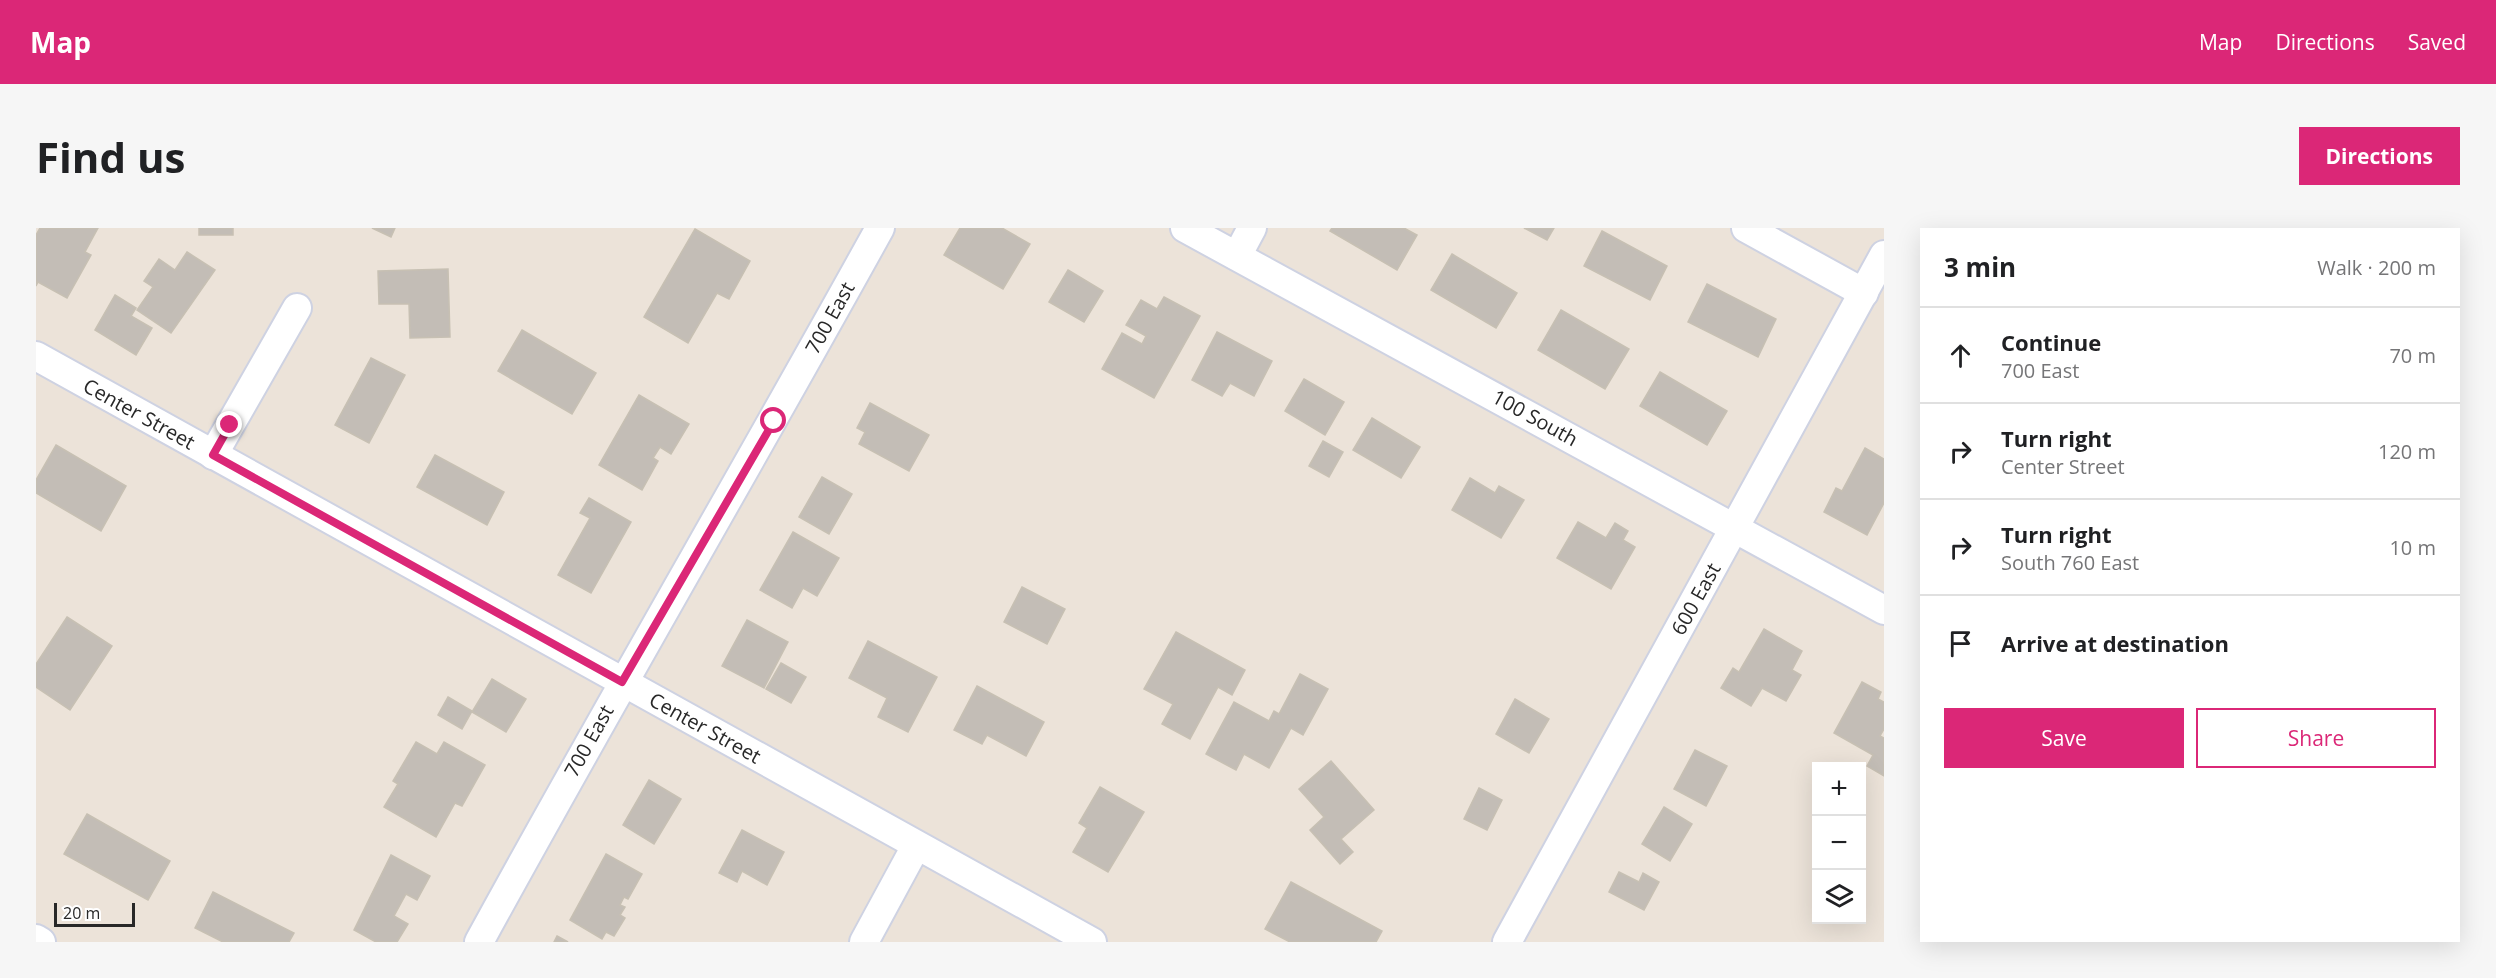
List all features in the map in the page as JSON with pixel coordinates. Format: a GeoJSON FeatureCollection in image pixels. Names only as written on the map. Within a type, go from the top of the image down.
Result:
{"type":"FeatureCollection","features":[{"type":"Feature","properties":{"kind":"street","name":"700 East"},"geometry":{"type":"LineString","coordinates":[[479,942],[622,682],[768,431],[880,228]]}},
{"type":"Feature","properties":{"kind":"street","name":"100 South"},"geometry":{"type":"LineString","coordinates":[[1185,228],[1884,610]]}},
{"type":"Feature","properties":{"kind":"street"},"geometry":{"type":"LineString","coordinates":[[1237,256],[1252,228]]}},
{"type":"Feature","properties":{"kind":"street"},"geometry":{"type":"LineString","coordinates":[[1746,228],[1864,293]]}},
{"type":"Feature","properties":{"kind":"street","name":"600 East"},"geometry":{"type":"LineString","coordinates":[[1507,942],[1884,255]]}},
{"type":"Feature","properties":{"kind":"street"},"geometry":{"type":"LineString","coordinates":[[213,455],[297,308]]}},
{"type":"Feature","properties":{"kind":"street","name":"Center Street"},"geometry":{"type":"LineString","coordinates":[[36,356],[1092,942]]}},
{"type":"Feature","properties":{"kind":"street"},"geometry":{"type":"LineString","coordinates":[[864,942],[916,846]]}},
{"type":"Feature","properties":{"kind":"street"},"geometry":{"type":"LineString","coordinates":[[36,939],[41,942]]}},
{"type":"Feature","properties":{"kind":"building"},"geometry":{"type":"Polygon","coordinates":[[[40,228],[98,228],[85,252],[91,255],[67,298],[38,282],[36,286],[36,235],[40,228]]]}},
{"type":"Feature","properties":{"kind":"building"},"geometry":{"type":"Polygon","coordinates":[[[199,228],[233,228],[233,235],[199,235],[199,228]]]}},
{"type":"Feature","properties":{"kind":"building"},"geometry":{"type":"Polygon","coordinates":[[[372,228],[395,228],[391,237],[372,228]]]}},
{"type":"Feature","properties":{"kind":"building"},"geometry":{"type":"Polygon","coordinates":[[[960,228],[1002,228],[1030,244],[1003,289],[944,255],[960,228]]]}},
{"type":"Feature","properties":{"kind":"building"},"geometry":{"type":"Polygon","coordinates":[[[1332,228],[1404,228],[1417,235],[1397,270],[1330,231],[1332,228]]]}},
{"type":"Feature","properties":{"kind":"building"},"geometry":{"type":"Polygon","coordinates":[[[1524,228],[1554,228],[1547,240],[1524,228]]]}},
{"type":"Feature","properties":{"kind":"building"},"geometry":{"type":"Polygon","coordinates":[[[695,229],[750,261],[729,299],[717,293],[688,343],[644,317],[695,229]]]}},
{"type":"Feature","properties":{"kind":"building"},"geometry":{"type":"Polygon","coordinates":[[[1602,231],[1667,266],[1650,300],[1584,266],[1602,231]]]}},
{"type":"Feature","properties":{"kind":"building"},"geometry":{"type":"Polygon","coordinates":[[[187,252],[215,270],[171,333],[137,310],[153,287],[144,281],[159,259],[175,270],[187,252]]]}},
{"type":"Feature","properties":{"kind":"building"},"geometry":{"type":"Polygon","coordinates":[[[1452,254],[1517,293],[1496,328],[1431,290],[1452,254]]]}},
{"type":"Feature","properties":{"kind":"building"},"geometry":{"type":"Polygon","coordinates":[[[448,269],[450,337],[410,338],[409,304],[379,304],[378,271],[448,269]]]}},
{"type":"Feature","properties":{"kind":"building"},"geometry":{"type":"Polygon","coordinates":[[[1068,270],[1103,291],[1084,322],[1049,302],[1068,270]]]}},
{"type":"Feature","properties":{"kind":"building"},"geometry":{"type":"Polygon","coordinates":[[[1707,284],[1776,319],[1758,357],[1688,322],[1707,284]]]}},
{"type":"Feature","properties":{"kind":"building"},"geometry":{"type":"Polygon","coordinates":[[[115,295],[136,308],[131,316],[152,328],[136,355],[95,330],[115,295]]]}},
{"type":"Feature","properties":{"kind":"building"},"geometry":{"type":"Polygon","coordinates":[[[1164,297],[1200,316],[1154,398],[1102,369],[1122,333],[1142,344],[1146,336],[1126,325],[1141,300],[1157,309],[1164,297]]]}},
{"type":"Feature","properties":{"kind":"building"},"geometry":{"type":"Polygon","coordinates":[[[1561,310],[1629,349],[1605,389],[1538,350],[1561,310]]]}},
{"type":"Feature","properties":{"kind":"building"},"geometry":{"type":"Polygon","coordinates":[[[522,330],[596,373],[572,414],[498,371],[522,330]]]}},
{"type":"Feature","properties":{"kind":"building"},"geometry":{"type":"Polygon","coordinates":[[[1217,332],[1272,361],[1254,396],[1230,383],[1222,396],[1192,380],[1217,332]]]}},
{"type":"Feature","properties":{"kind":"building"},"geometry":{"type":"Polygon","coordinates":[[[371,358],[405,375],[369,443],[335,425],[371,358]]]}},
{"type":"Feature","properties":{"kind":"building"},"geometry":{"type":"Polygon","coordinates":[[[1660,372],[1727,411],[1707,445],[1640,406],[1660,372]]]}},
{"type":"Feature","properties":{"kind":"building"},"geometry":{"type":"Polygon","coordinates":[[[1304,379],[1344,402],[1325,435],[1285,411],[1304,379]]]}},
{"type":"Feature","properties":{"kind":"building"},"geometry":{"type":"Polygon","coordinates":[[[639,395],[689,424],[671,454],[660,447],[653,458],[658,461],[642,490],[599,465],[639,395]]]}},
{"type":"Feature","properties":{"kind":"building"},"geometry":{"type":"Polygon","coordinates":[[[870,403],[929,435],[909,471],[859,444],[865,432],[857,428],[870,403]]]}},
{"type":"Feature","properties":{"kind":"building"},"geometry":{"type":"Polygon","coordinates":[[[1372,418],[1420,447],[1401,478],[1353,450],[1372,418]]]}},
{"type":"Feature","properties":{"kind":"building"},"geometry":{"type":"Polygon","coordinates":[[[1323,441],[1343,452],[1329,477],[1309,466],[1323,441]]]}},
{"type":"Feature","properties":{"kind":"building"},"geometry":{"type":"Polygon","coordinates":[[[56,445],[126,486],[101,531],[36,493],[36,480],[56,445]]]}},
{"type":"Feature","properties":{"kind":"building"},"geometry":{"type":"Polygon","coordinates":[[[1865,448],[1884,459],[1884,503],[1867,535],[1824,512],[1836,488],[1842,491],[1865,448]]]}},
{"type":"Feature","properties":{"kind":"building"},"geometry":{"type":"Polygon","coordinates":[[[435,455],[504,492],[487,525],[417,487],[435,455]]]}},
{"type":"Feature","properties":{"kind":"building"},"geometry":{"type":"Polygon","coordinates":[[[822,477],[852,494],[829,534],[799,517],[822,477]]]}},
{"type":"Feature","properties":{"kind":"building"},"geometry":{"type":"Polygon","coordinates":[[[1470,478],[1495,493],[1499,486],[1524,500],[1501,538],[1452,510],[1470,478]]]}},
{"type":"Feature","properties":{"kind":"building"},"geometry":{"type":"Polygon","coordinates":[[[589,498],[631,522],[591,593],[558,575],[590,518],[580,513],[589,498]]]}},
{"type":"Feature","properties":{"kind":"building"},"geometry":{"type":"Polygon","coordinates":[[[1578,522],[1606,538],[1615,523],[1628,531],[1623,540],[1635,547],[1611,589],[1557,558],[1578,522]]]}},
{"type":"Feature","properties":{"kind":"building"},"geometry":{"type":"Polygon","coordinates":[[[793,532],[839,558],[817,596],[803,588],[792,608],[760,590],[793,532]]]}},
{"type":"Feature","properties":{"kind":"building"},"geometry":{"type":"Polygon","coordinates":[[[1022,587],[1065,609],[1047,644],[1004,622],[1022,587]]]}},
{"type":"Feature","properties":{"kind":"building"},"geometry":{"type":"Polygon","coordinates":[[[67,617],[112,646],[70,710],[36,687],[36,664],[67,617]]]}},
{"type":"Feature","properties":{"kind":"building"},"geometry":{"type":"Polygon","coordinates":[[[747,620],[788,642],[764,688],[722,666],[747,620]]]}},
{"type":"Feature","properties":{"kind":"building"},"geometry":{"type":"Polygon","coordinates":[[[1764,629],[1802,651],[1792,670],[1801,675],[1786,701],[1762,688],[1751,706],[1721,688],[1733,668],[1739,672],[1764,629]]]}},
{"type":"Feature","properties":{"kind":"building"},"geometry":{"type":"Polygon","coordinates":[[[1176,632],[1245,670],[1232,695],[1218,687],[1190,739],[1162,724],[1173,704],[1144,689],[1176,632]]]}},
{"type":"Feature","properties":{"kind":"building"},"geometry":{"type":"Polygon","coordinates":[[[868,641],[937,677],[908,732],[878,717],[887,698],[849,678],[868,641]]]}},
{"type":"Feature","properties":{"kind":"building"},"geometry":{"type":"Polygon","coordinates":[[[781,663],[806,677],[791,703],[766,689],[781,663]]]}},
{"type":"Feature","properties":{"kind":"building"},"geometry":{"type":"Polygon","coordinates":[[[1300,674],[1328,689],[1303,735],[1291,728],[1269,768],[1244,754],[1236,770],[1206,754],[1234,702],[1269,721],[1274,711],[1279,714],[1300,674]]]}},
{"type":"Feature","properties":{"kind":"building"},"geometry":{"type":"Polygon","coordinates":[[[492,679],[526,699],[506,732],[472,712],[492,679]]]}},
{"type":"Feature","properties":{"kind":"building"},"geometry":{"type":"Polygon","coordinates":[[[1862,682],[1881,692],[1878,699],[1884,702],[1884,729],[1880,736],[1884,738],[1884,776],[1867,766],[1873,755],[1834,733],[1862,682]]]}},
{"type":"Feature","properties":{"kind":"building"},"geometry":{"type":"Polygon","coordinates":[[[977,686],[1044,722],[1026,756],[987,735],[982,744],[954,730],[977,686]]]}},
{"type":"Feature","properties":{"kind":"building"},"geometry":{"type":"Polygon","coordinates":[[[448,697],[472,711],[462,729],[438,715],[448,697]]]}},
{"type":"Feature","properties":{"kind":"building"},"geometry":{"type":"Polygon","coordinates":[[[1515,699],[1549,719],[1529,753],[1496,734],[1515,699]]]}},
{"type":"Feature","properties":{"kind":"building"},"geometry":{"type":"Polygon","coordinates":[[[416,742],[437,754],[444,742],[485,765],[462,806],[455,803],[436,837],[384,807],[398,784],[393,781],[416,742]]]}},
{"type":"Feature","properties":{"kind":"building"},"geometry":{"type":"Polygon","coordinates":[[[1695,750],[1727,766],[1706,806],[1674,789],[1695,750]]]}},
{"type":"Feature","properties":{"kind":"building"},"geometry":{"type":"Polygon","coordinates":[[[1331,761],[1374,810],[1341,839],[1353,852],[1340,864],[1310,830],[1324,817],[1299,789],[1331,761]]]}},
{"type":"Feature","properties":{"kind":"building"},"geometry":{"type":"Polygon","coordinates":[[[649,780],[681,799],[654,844],[623,825],[649,780]]]}},
{"type":"Feature","properties":{"kind":"building"},"geometry":{"type":"Polygon","coordinates":[[[1100,787],[1144,812],[1108,872],[1073,852],[1087,828],[1079,823],[1100,787]]]}},
{"type":"Feature","properties":{"kind":"building"},"geometry":{"type":"Polygon","coordinates":[[[1479,788],[1502,800],[1487,830],[1464,819],[1479,788]]]}},
{"type":"Feature","properties":{"kind":"building"},"geometry":{"type":"Polygon","coordinates":[[[1664,807],[1692,824],[1670,861],[1642,844],[1664,807]]]}},
{"type":"Feature","properties":{"kind":"building"},"geometry":{"type":"Polygon","coordinates":[[[87,814],[170,861],[148,900],[64,854],[87,814]]]}},
{"type":"Feature","properties":{"kind":"building"},"geometry":{"type":"Polygon","coordinates":[[[742,830],[784,852],[767,885],[742,871],[737,882],[719,873],[742,830]]]}},
{"type":"Feature","properties":{"kind":"building"},"geometry":{"type":"Polygon","coordinates":[[[606,854],[642,874],[628,899],[624,897],[620,905],[625,907],[620,915],[625,918],[614,936],[606,932],[602,939],[570,920],[606,854]]]}},
{"type":"Feature","properties":{"kind":"building"},"geometry":{"type":"Polygon","coordinates":[[[391,855],[430,876],[417,900],[406,894],[394,916],[408,924],[397,942],[376,942],[354,930],[391,855]]]}},
{"type":"Feature","properties":{"kind":"building"},"geometry":{"type":"Polygon","coordinates":[[[1619,872],[1639,882],[1643,873],[1659,882],[1644,910],[1609,892],[1619,872]]]}},
{"type":"Feature","properties":{"kind":"building"},"geometry":{"type":"Polygon","coordinates":[[[1291,882],[1382,931],[1376,942],[1290,942],[1265,929],[1291,882]]]}},
{"type":"Feature","properties":{"kind":"building"},"geometry":{"type":"Polygon","coordinates":[[[213,892],[294,933],[289,942],[223,942],[195,928],[213,892]]]}},
{"type":"Feature","properties":{"kind":"building"},"geometry":{"type":"Polygon","coordinates":[[[557,936],[568,942],[554,942],[557,936]]]}},
{"type":"Feature","properties":{"kind":"route"},"geometry":{"type":"LineString","coordinates":[[230,425],[213,455],[622,682],[774,421]]}}]}
